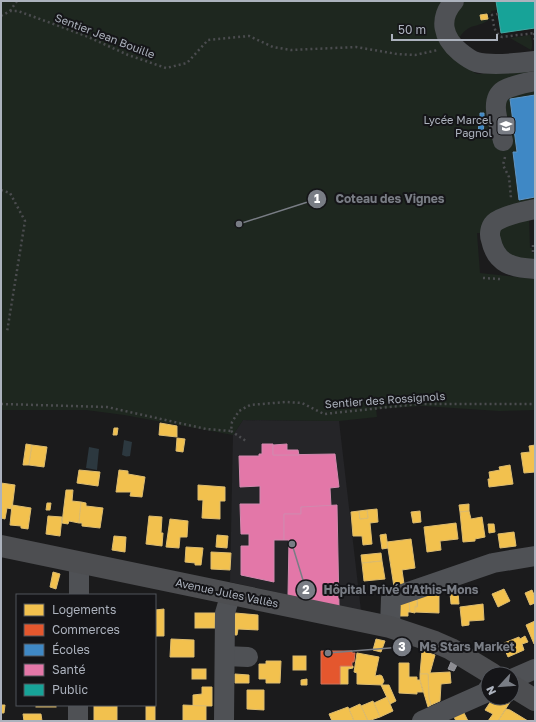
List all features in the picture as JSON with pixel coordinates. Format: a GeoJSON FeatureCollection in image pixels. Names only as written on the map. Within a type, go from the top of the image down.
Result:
{"type":"FeatureCollection","features":[{"type":"Feature","properties":{"kind":"main road","name":"Avenue Jules Vallès"},"geometry":{"type":"LineString","coordinates":[[1,546],[390,627],[451,649],[480,667]]}},
{"type":"Feature","properties":{"kind":"main road"},"geometry":{"type":"LineString","coordinates":[[520,691],[535,700]]}},
{"type":"Feature","properties":{"kind":"street"},"geometry":{"type":"LineString","coordinates":[[454,1],[448,8],[444,21],[446,34],[454,47],[468,58],[476,62],[516,63],[535,61]]}},
{"type":"Feature","properties":{"kind":"street"},"geometry":{"type":"LineString","coordinates":[[504,149],[496,109],[496,102],[499,95],[504,90],[535,81]]}},
{"type":"Feature","properties":{"kind":"street"},"geometry":{"type":"LineString","coordinates":[[535,209],[508,216],[494,222],[491,227],[490,238],[498,257],[506,263],[517,267],[535,269]]}},
{"type":"Feature","properties":{"kind":"street"},"geometry":{"type":"LineString","coordinates":[[390,627],[391,598],[493,563],[535,556]]}},
{"type":"Feature","properties":{"kind":"street"},"geometry":{"type":"LineString","coordinates":[[79,562],[79,594]]}},
{"type":"Feature","properties":{"kind":"street"},"geometry":{"type":"LineString","coordinates":[[224,721],[225,613],[231,593]]}},
{"type":"Feature","properties":{"kind":"street"},"geometry":{"type":"LineString","coordinates":[[225,656],[248,657]]}},
{"type":"Feature","properties":{"kind":"street"},"geometry":{"type":"LineString","coordinates":[[520,676],[535,669]]}},
{"type":"Feature","properties":{"kind":"street"},"geometry":{"type":"LineString","coordinates":[[422,721],[480,695]]}},
{"type":"Feature","properties":{"kind":"street"},"geometry":{"type":"LineString","coordinates":[[78,706],[78,721]]}},
{"type":"Feature","properties":{"kind":"path"},"geometry":{"type":"LineString","coordinates":[[1,16],[10,11],[17,1]]}},
{"type":"Feature","properties":{"kind":"path","name":"Sentier Jean Bouille"},"geometry":{"type":"LineString","coordinates":[[10,11],[18,11],[86,36],[131,56],[166,68],[187,63],[208,40],[249,36],[273,47],[291,50],[356,47],[394,54],[415,55],[454,47]]}},
{"type":"Feature","properties":{"kind":"path"},"geometry":{"type":"LineString","coordinates":[[498,14],[492,15],[494,29],[498,34],[502,37],[534,33],[535,42]]}},
{"type":"Feature","properties":{"kind":"path"},"geometry":{"type":"LineString","coordinates":[[504,149],[503,165],[509,177],[510,185]]}},
{"type":"Feature","properties":{"kind":"path"},"geometry":{"type":"LineString","coordinates":[[1,190],[10,193],[25,221],[7,332]]}},
{"type":"Feature","properties":{"kind":"path","name":"Sentier des Rossignols"},"geometry":{"type":"LineString","coordinates":[[231,431],[232,422],[239,411],[250,405],[286,402],[302,403],[324,414],[418,404],[535,404]]}},
{"type":"Feature","properties":{"kind":"path"},"geometry":{"type":"LineString","coordinates":[[1,404],[106,407],[206,428],[231,431],[246,441]]}},
{"type":"Feature","properties":{"kind":"shaded area"},"geometry":{"type":"Polygon","coordinates":[[[1,1],[444,1],[470,70],[477,74],[535,70],[535,95],[517,152],[513,152],[520,200],[535,197],[535,203],[485,233],[477,233],[480,273],[535,279],[535,410],[499,411],[423,406],[376,409],[377,417],[339,421],[243,420],[233,435],[124,415],[86,410],[1,410],[1,1]]]}},
{"type":"Feature","properties":{"kind":"shaded area"},"geometry":{"type":"Polygon","coordinates":[[[460,1],[496,1],[497,10],[491,11],[491,13],[487,14],[488,17],[491,17],[487,21],[471,27],[463,32],[459,38],[451,32],[460,1]]]}},
{"type":"Feature","properties":{"kind":"shaded area"},"geometry":{"type":"Polygon","coordinates":[[[530,35],[532,42],[531,50],[510,38],[530,35]]]}},
{"type":"Feature","properties":{"kind":"shaded area"},"geometry":{"type":"Polygon","coordinates":[[[529,218],[530,248],[532,248],[532,253],[535,253],[535,264],[510,261],[495,228],[529,218]]]}},
{"type":"Feature","properties":{"kind":"shaded area"},"geometry":{"type":"Polygon","coordinates":[[[243,420],[339,421],[361,611],[230,582],[233,435],[243,420]]]}},
{"type":"Feature","properties":{"kind":"shaded area"},"geometry":{"type":"Polygon","coordinates":[[[124,440],[132,442],[130,456],[122,455],[124,440]]]}},
{"type":"Feature","properties":{"kind":"shaded area"},"geometry":{"type":"Polygon","coordinates":[[[89,447],[99,449],[97,470],[86,468],[89,447]]]}},
{"type":"Feature","properties":{"kind":"building: Logements"},"geometry":{"type":"Polygon","coordinates":[[[487,14],[488,19],[481,20],[480,15],[487,14]]]}},
{"type":"Feature","properties":{"kind":"building: Logements"},"geometry":{"type":"Polygon","coordinates":[[[160,423],[177,426],[177,437],[159,435],[160,423]]]}},
{"type":"Feature","properties":{"kind":"building: Logements"},"geometry":{"type":"Polygon","coordinates":[[[114,428],[118,428],[117,435],[113,435],[114,428]]]}},
{"type":"Feature","properties":{"kind":"building: Logements"},"geometry":{"type":"Polygon","coordinates":[[[177,438],[185,439],[183,452],[176,451],[177,438]]]}},
{"type":"Feature","properties":{"kind":"building: Logements"},"geometry":{"type":"Polygon","coordinates":[[[26,444],[32,445],[29,465],[23,465],[26,444]]]}},
{"type":"Feature","properties":{"kind":"building: Logements"},"geometry":{"type":"Polygon","coordinates":[[[32,445],[47,447],[44,467],[29,465],[32,445]]]}},
{"type":"Feature","properties":{"kind":"building: Logements"},"geometry":{"type":"Polygon","coordinates":[[[535,445],[535,472],[524,473],[521,453],[530,452],[529,446],[535,445]]]}},
{"type":"Feature","properties":{"kind":"building: Logements"},"geometry":{"type":"Polygon","coordinates":[[[510,465],[513,484],[489,487],[489,472],[500,470],[499,467],[510,465]]]}},
{"type":"Feature","properties":{"kind":"building: Logements"},"geometry":{"type":"Polygon","coordinates":[[[79,470],[100,472],[98,486],[77,483],[79,470]]]}},
{"type":"Feature","properties":{"kind":"building: Logements"},"geometry":{"type":"Polygon","coordinates":[[[119,470],[128,471],[128,474],[145,477],[142,497],[130,496],[131,492],[116,492],[119,470]]]}},
{"type":"Feature","properties":{"kind":"building: Logements"},"geometry":{"type":"Polygon","coordinates":[[[1,483],[15,485],[12,509],[7,508],[5,519],[1,518],[1,483]]]}},
{"type":"Feature","properties":{"kind":"building: Logements"},"geometry":{"type":"Polygon","coordinates":[[[198,485],[225,487],[225,501],[220,501],[220,519],[202,518],[203,500],[198,500],[198,485]]]}},
{"type":"Feature","properties":{"kind":"building: Logements"},"geometry":{"type":"Polygon","coordinates":[[[66,490],[73,490],[72,501],[81,502],[79,523],[69,521],[68,524],[62,523],[66,490]]]}},
{"type":"Feature","properties":{"kind":"building: Logements"},"geometry":{"type":"Polygon","coordinates":[[[81,502],[86,503],[86,506],[103,508],[100,528],[82,526],[82,523],[79,523],[81,502]]]}},
{"type":"Feature","properties":{"kind":"building: Logements"},"geometry":{"type":"Polygon","coordinates":[[[47,503],[51,503],[50,510],[46,510],[47,503]]]}},
{"type":"Feature","properties":{"kind":"building: Logements"},"geometry":{"type":"Polygon","coordinates":[[[469,504],[469,511],[460,512],[459,505],[469,504]]]}},
{"type":"Feature","properties":{"kind":"building: Logements"},"geometry":{"type":"Polygon","coordinates":[[[12,505],[31,508],[28,529],[21,528],[21,526],[10,525],[12,505]]]}},
{"type":"Feature","properties":{"kind":"building: Logements"},"geometry":{"type":"Polygon","coordinates":[[[377,509],[378,522],[370,523],[372,544],[363,545],[362,536],[353,536],[351,512],[359,511],[360,519],[368,518],[367,510],[377,509]]]}},
{"type":"Feature","properties":{"kind":"building: Logements"},"geometry":{"type":"Polygon","coordinates":[[[367,510],[368,518],[360,519],[359,511],[367,510]]]}},
{"type":"Feature","properties":{"kind":"building: Logements"},"geometry":{"type":"Polygon","coordinates":[[[420,511],[421,522],[413,523],[411,512],[420,511]]]}},
{"type":"Feature","properties":{"kind":"building: Logements"},"geometry":{"type":"Polygon","coordinates":[[[469,511],[471,519],[482,517],[485,537],[475,539],[475,541],[463,542],[460,512],[469,511]]]}},
{"type":"Feature","properties":{"kind":"building: Logements"},"geometry":{"type":"Polygon","coordinates":[[[48,516],[62,517],[60,536],[46,534],[48,516]]]}},
{"type":"Feature","properties":{"kind":"building: Logements"},"geometry":{"type":"Polygon","coordinates":[[[149,516],[162,517],[162,546],[146,544],[149,516]]]}},
{"type":"Feature","properties":{"kind":"building: Logements"},"geometry":{"type":"Polygon","coordinates":[[[170,519],[188,521],[187,537],[180,537],[179,548],[166,547],[170,519]]]}},
{"type":"Feature","properties":{"kind":"building: Logements"},"geometry":{"type":"Polygon","coordinates":[[[456,523],[458,539],[440,541],[441,550],[427,552],[424,527],[456,523]]]}},
{"type":"Feature","properties":{"kind":"building: Logements"},"geometry":{"type":"Polygon","coordinates":[[[488,524],[494,524],[495,532],[489,533],[488,524]]]}},
{"type":"Feature","properties":{"kind":"building: Logements"},"geometry":{"type":"Polygon","coordinates":[[[514,532],[516,546],[500,548],[498,534],[514,532]]]}},
{"type":"Feature","properties":{"kind":"building: Logements"},"geometry":{"type":"Polygon","coordinates":[[[386,534],[388,548],[382,549],[380,535],[386,534]]]}},
{"type":"Feature","properties":{"kind":"building: Logements"},"geometry":{"type":"Polygon","coordinates":[[[217,535],[228,536],[227,548],[216,547],[217,535]]]}},
{"type":"Feature","properties":{"kind":"building: Logements"},"geometry":{"type":"Polygon","coordinates":[[[114,536],[126,537],[125,552],[112,550],[114,536]]]}},
{"type":"Feature","properties":{"kind":"building: Logements"},"geometry":{"type":"Polygon","coordinates":[[[411,539],[415,568],[402,570],[404,584],[394,587],[387,542],[411,539]]]}},
{"type":"Feature","properties":{"kind":"building: Logements"},"geometry":{"type":"Polygon","coordinates":[[[186,547],[203,548],[201,565],[185,562],[186,547]]]}},
{"type":"Feature","properties":{"kind":"building: Logements"},"geometry":{"type":"Polygon","coordinates":[[[211,552],[231,553],[230,570],[211,569],[211,552]]]}},
{"type":"Feature","properties":{"kind":"building: Logements"},"geometry":{"type":"Polygon","coordinates":[[[381,553],[382,561],[362,563],[361,555],[381,553]]]}},
{"type":"Feature","properties":{"kind":"building: Logements"},"geometry":{"type":"Polygon","coordinates":[[[382,561],[385,579],[364,581],[362,563],[382,561]]]}},
{"type":"Feature","properties":{"kind":"building: Logements"},"geometry":{"type":"Polygon","coordinates":[[[53,572],[60,574],[56,589],[50,587],[53,572]]]}},
{"type":"Feature","properties":{"kind":"building: Logements"},"geometry":{"type":"Polygon","coordinates":[[[504,589],[510,601],[498,607],[492,594],[504,589]]]}},
{"type":"Feature","properties":{"kind":"building: Logements"},"geometry":{"type":"Polygon","coordinates":[[[532,590],[535,597],[535,603],[530,605],[525,593],[532,590]]]}},
{"type":"Feature","properties":{"kind":"building: Logements"},"geometry":{"type":"Polygon","coordinates":[[[458,592],[459,604],[451,604],[450,593],[458,592]]]}},
{"type":"Feature","properties":{"kind":"building: Logements"},"geometry":{"type":"Polygon","coordinates":[[[418,595],[439,595],[439,613],[414,612],[415,606],[417,607],[418,595]]]}},
{"type":"Feature","properties":{"kind":"building: Logements"},"geometry":{"type":"Polygon","coordinates":[[[397,600],[409,600],[410,612],[408,612],[408,616],[397,616],[397,600]]]}},
{"type":"Feature","properties":{"kind":"building: Logements"},"geometry":{"type":"Polygon","coordinates":[[[409,600],[417,600],[415,613],[410,612],[409,600]]]}},
{"type":"Feature","properties":{"kind":"building: Logements"},"geometry":{"type":"Polygon","coordinates":[[[483,604],[484,620],[469,621],[469,625],[462,626],[460,607],[483,604]]]}},
{"type":"Feature","properties":{"kind":"building: Logements"},"geometry":{"type":"Polygon","coordinates":[[[164,609],[164,636],[156,636],[156,610],[164,609]]]}},
{"type":"Feature","properties":{"kind":"building: Logements"},"geometry":{"type":"Polygon","coordinates":[[[195,613],[215,613],[215,628],[195,628],[195,613]]]}},
{"type":"Feature","properties":{"kind":"building: Logements"},"geometry":{"type":"Polygon","coordinates":[[[235,613],[258,615],[258,630],[238,629],[237,635],[235,635],[235,613]]]}},
{"type":"Feature","properties":{"kind":"building: Logements"},"geometry":{"type":"Polygon","coordinates":[[[535,621],[535,644],[534,644],[526,625],[535,621]]]}},
{"type":"Feature","properties":{"kind":"building: Logements"},"geometry":{"type":"Polygon","coordinates":[[[525,636],[528,642],[522,644],[524,650],[508,657],[505,650],[502,651],[499,645],[519,637],[520,639],[525,636]]]}},
{"type":"Feature","properties":{"kind":"building: Logements"},"geometry":{"type":"Polygon","coordinates":[[[171,639],[194,640],[194,657],[170,657],[171,639]]]}},
{"type":"Feature","properties":{"kind":"building: Logements"},"geometry":{"type":"Polygon","coordinates":[[[376,639],[385,641],[381,652],[373,650],[376,639]]]}},
{"type":"Feature","properties":{"kind":"building: Logements"},"geometry":{"type":"Polygon","coordinates":[[[422,651],[435,655],[430,673],[450,672],[451,683],[441,684],[440,701],[431,705],[429,698],[428,674],[420,674],[422,651]]]}},
{"type":"Feature","properties":{"kind":"building: Logements"},"geometry":{"type":"Polygon","coordinates":[[[357,653],[379,657],[375,676],[382,676],[384,681],[382,685],[357,684],[357,673],[354,672],[357,653]]]}},
{"type":"Feature","properties":{"kind":"building: Logements"},"geometry":{"type":"Polygon","coordinates":[[[293,656],[306,656],[306,670],[293,670],[293,656]]]}},
{"type":"Feature","properties":{"kind":"building: Logements"},"geometry":{"type":"Polygon","coordinates":[[[266,661],[281,661],[280,683],[266,683],[266,679],[259,679],[259,664],[266,664],[266,661]]]}},
{"type":"Feature","properties":{"kind":"building: Logements"},"geometry":{"type":"Polygon","coordinates":[[[399,663],[409,663],[409,677],[417,677],[417,680],[420,680],[423,692],[417,692],[417,694],[399,693],[399,663]]]}},
{"type":"Feature","properties":{"kind":"building: Logements"},"geometry":{"type":"Polygon","coordinates":[[[340,666],[353,666],[353,668],[348,669],[348,684],[340,684],[340,666]]]}},
{"type":"Feature","properties":{"kind":"building: Logements"},"geometry":{"type":"Polygon","coordinates":[[[192,669],[206,669],[206,679],[192,679],[192,669]]]}},
{"type":"Feature","properties":{"kind":"building: Logements"},"geometry":{"type":"Polygon","coordinates":[[[235,674],[249,675],[249,683],[235,683],[235,674]]]}},
{"type":"Feature","properties":{"kind":"building: Logements"},"geometry":{"type":"Polygon","coordinates":[[[420,674],[428,674],[429,698],[431,705],[428,707],[420,680],[420,674]]]}},
{"type":"Feature","properties":{"kind":"building: Logements"},"geometry":{"type":"Polygon","coordinates":[[[307,679],[307,685],[301,685],[301,680],[307,679]]]}},
{"type":"Feature","properties":{"kind":"building: Logements"},"geometry":{"type":"Polygon","coordinates":[[[381,685],[389,685],[396,701],[390,704],[381,685]]]}},
{"type":"Feature","properties":{"kind":"building: Logements"},"geometry":{"type":"Polygon","coordinates":[[[202,687],[212,687],[212,706],[193,706],[193,695],[202,694],[202,687]]]}},
{"type":"Feature","properties":{"kind":"building: Logements"},"geometry":{"type":"Polygon","coordinates":[[[247,690],[264,690],[264,710],[247,709],[247,690]]]}},
{"type":"Feature","properties":{"kind":"building: Logements"},"geometry":{"type":"Polygon","coordinates":[[[387,697],[393,711],[380,717],[374,703],[387,697]]]}},
{"type":"Feature","properties":{"kind":"building: Logements"},"geometry":{"type":"Polygon","coordinates":[[[373,701],[380,717],[368,721],[361,706],[373,701]]]}},
{"type":"Feature","properties":{"kind":"building: Logements"},"geometry":{"type":"Polygon","coordinates":[[[360,704],[368,721],[354,721],[349,709],[360,704]]]}},
{"type":"Feature","properties":{"kind":"building: Logements"},"geometry":{"type":"Polygon","coordinates":[[[1,705],[5,705],[4,713],[1,713],[1,705]]]}},
{"type":"Feature","properties":{"kind":"building: Logements"},"geometry":{"type":"Polygon","coordinates":[[[183,705],[206,706],[206,721],[183,721],[183,705]]]}},
{"type":"Feature","properties":{"kind":"building: Logements"},"geometry":{"type":"Polygon","coordinates":[[[36,706],[56,706],[56,707],[36,706]]]}},
{"type":"Feature","properties":{"kind":"building: Logements"},"geometry":{"type":"Polygon","coordinates":[[[94,706],[117,706],[117,721],[94,721],[94,706]]]}},
{"type":"Feature","properties":{"kind":"building: Logements"},"geometry":{"type":"Polygon","coordinates":[[[146,706],[155,706],[155,721],[146,721],[146,706]]]}},
{"type":"Feature","properties":{"kind":"building: Logements"},"geometry":{"type":"Polygon","coordinates":[[[488,706],[507,706],[498,721],[488,721],[493,714],[485,710],[488,706]]]}},
{"type":"Feature","properties":{"kind":"building: Logements"},"geometry":{"type":"Polygon","coordinates":[[[348,707],[354,721],[332,721],[329,714],[348,707]]]}},
{"type":"Feature","properties":{"kind":"building: Logements"},"geometry":{"type":"Polygon","coordinates":[[[462,709],[468,721],[456,721],[452,713],[462,709]]]}},
{"type":"Feature","properties":{"kind":"building: Logements"},"geometry":{"type":"Polygon","coordinates":[[[506,709],[510,710],[528,721],[498,721],[506,709]]]}},
{"type":"Feature","properties":{"kind":"building: Logements"},"geometry":{"type":"Polygon","coordinates":[[[23,714],[41,714],[42,721],[24,721],[23,714]]]}},
{"type":"Feature","properties":{"kind":"building: Commerces"},"geometry":{"type":"Polygon","coordinates":[[[321,651],[352,651],[352,653],[355,653],[352,666],[340,666],[340,684],[321,684],[321,651]]]}},
{"type":"Feature","properties":{"kind":"building: Écoles"},"geometry":{"type":"Polygon","coordinates":[[[535,95],[535,197],[519,200],[513,152],[517,152],[510,99],[535,95]]]}},
{"type":"Feature","properties":{"kind":"building: Écoles"},"geometry":{"type":"Polygon","coordinates":[[[480,113],[484,113],[484,121],[480,120],[480,113]]]}},
{"type":"Feature","properties":{"kind":"building: Écoles"},"geometry":{"type":"Polygon","coordinates":[[[479,122],[484,122],[483,135],[478,135],[479,122]]]}},
{"type":"Feature","properties":{"kind":"building: Santé"},"geometry":{"type":"Polygon","coordinates":[[[262,444],[273,444],[273,455],[335,454],[339,487],[330,488],[331,506],[301,507],[301,514],[284,514],[284,540],[274,540],[274,582],[241,575],[241,546],[249,546],[249,534],[241,534],[240,504],[260,504],[260,486],[240,487],[239,456],[259,456],[259,454],[262,454],[262,444]]]}},
{"type":"Feature","properties":{"kind":"building: Santé"},"geometry":{"type":"Polygon","coordinates":[[[287,444],[287,450],[298,450],[299,455],[273,455],[273,445],[287,444]]]}},
{"type":"Feature","properties":{"kind":"building: Santé"},"geometry":{"type":"Polygon","coordinates":[[[337,505],[339,607],[288,595],[289,540],[284,540],[284,514],[301,514],[301,507],[337,505]]]}},
{"type":"Feature","properties":{"kind":"building: Public"},"geometry":{"type":"Polygon","coordinates":[[[496,1],[535,1],[535,28],[501,33],[496,1]]]}},
{"type":"Feature","properties":{"kind":"building: Industrie"},"geometry":{"type":"Polygon","coordinates":[[[451,662],[457,665],[454,671],[448,669],[451,662]]]}},
{"type":"Feature","properties":{"kind":"place","name":"Lycée Marcel Pagnol"},"geometry":{"type":"Point","coordinates":[506,126]}},
{"type":"Feature","properties":{"kind":"place","name":"Coteau des Vignes"},"geometry":{"type":"Point","coordinates":[239,224]}},
{"type":"Feature","properties":{"kind":"place","name":"Hôpital Privé d'Athis-Mons"},"geometry":{"type":"Point","coordinates":[292,544]}},
{"type":"Feature","properties":{"kind":"place","name":"Ms Stars Market"},"geometry":{"type":"Point","coordinates":[328,653]}}]}
